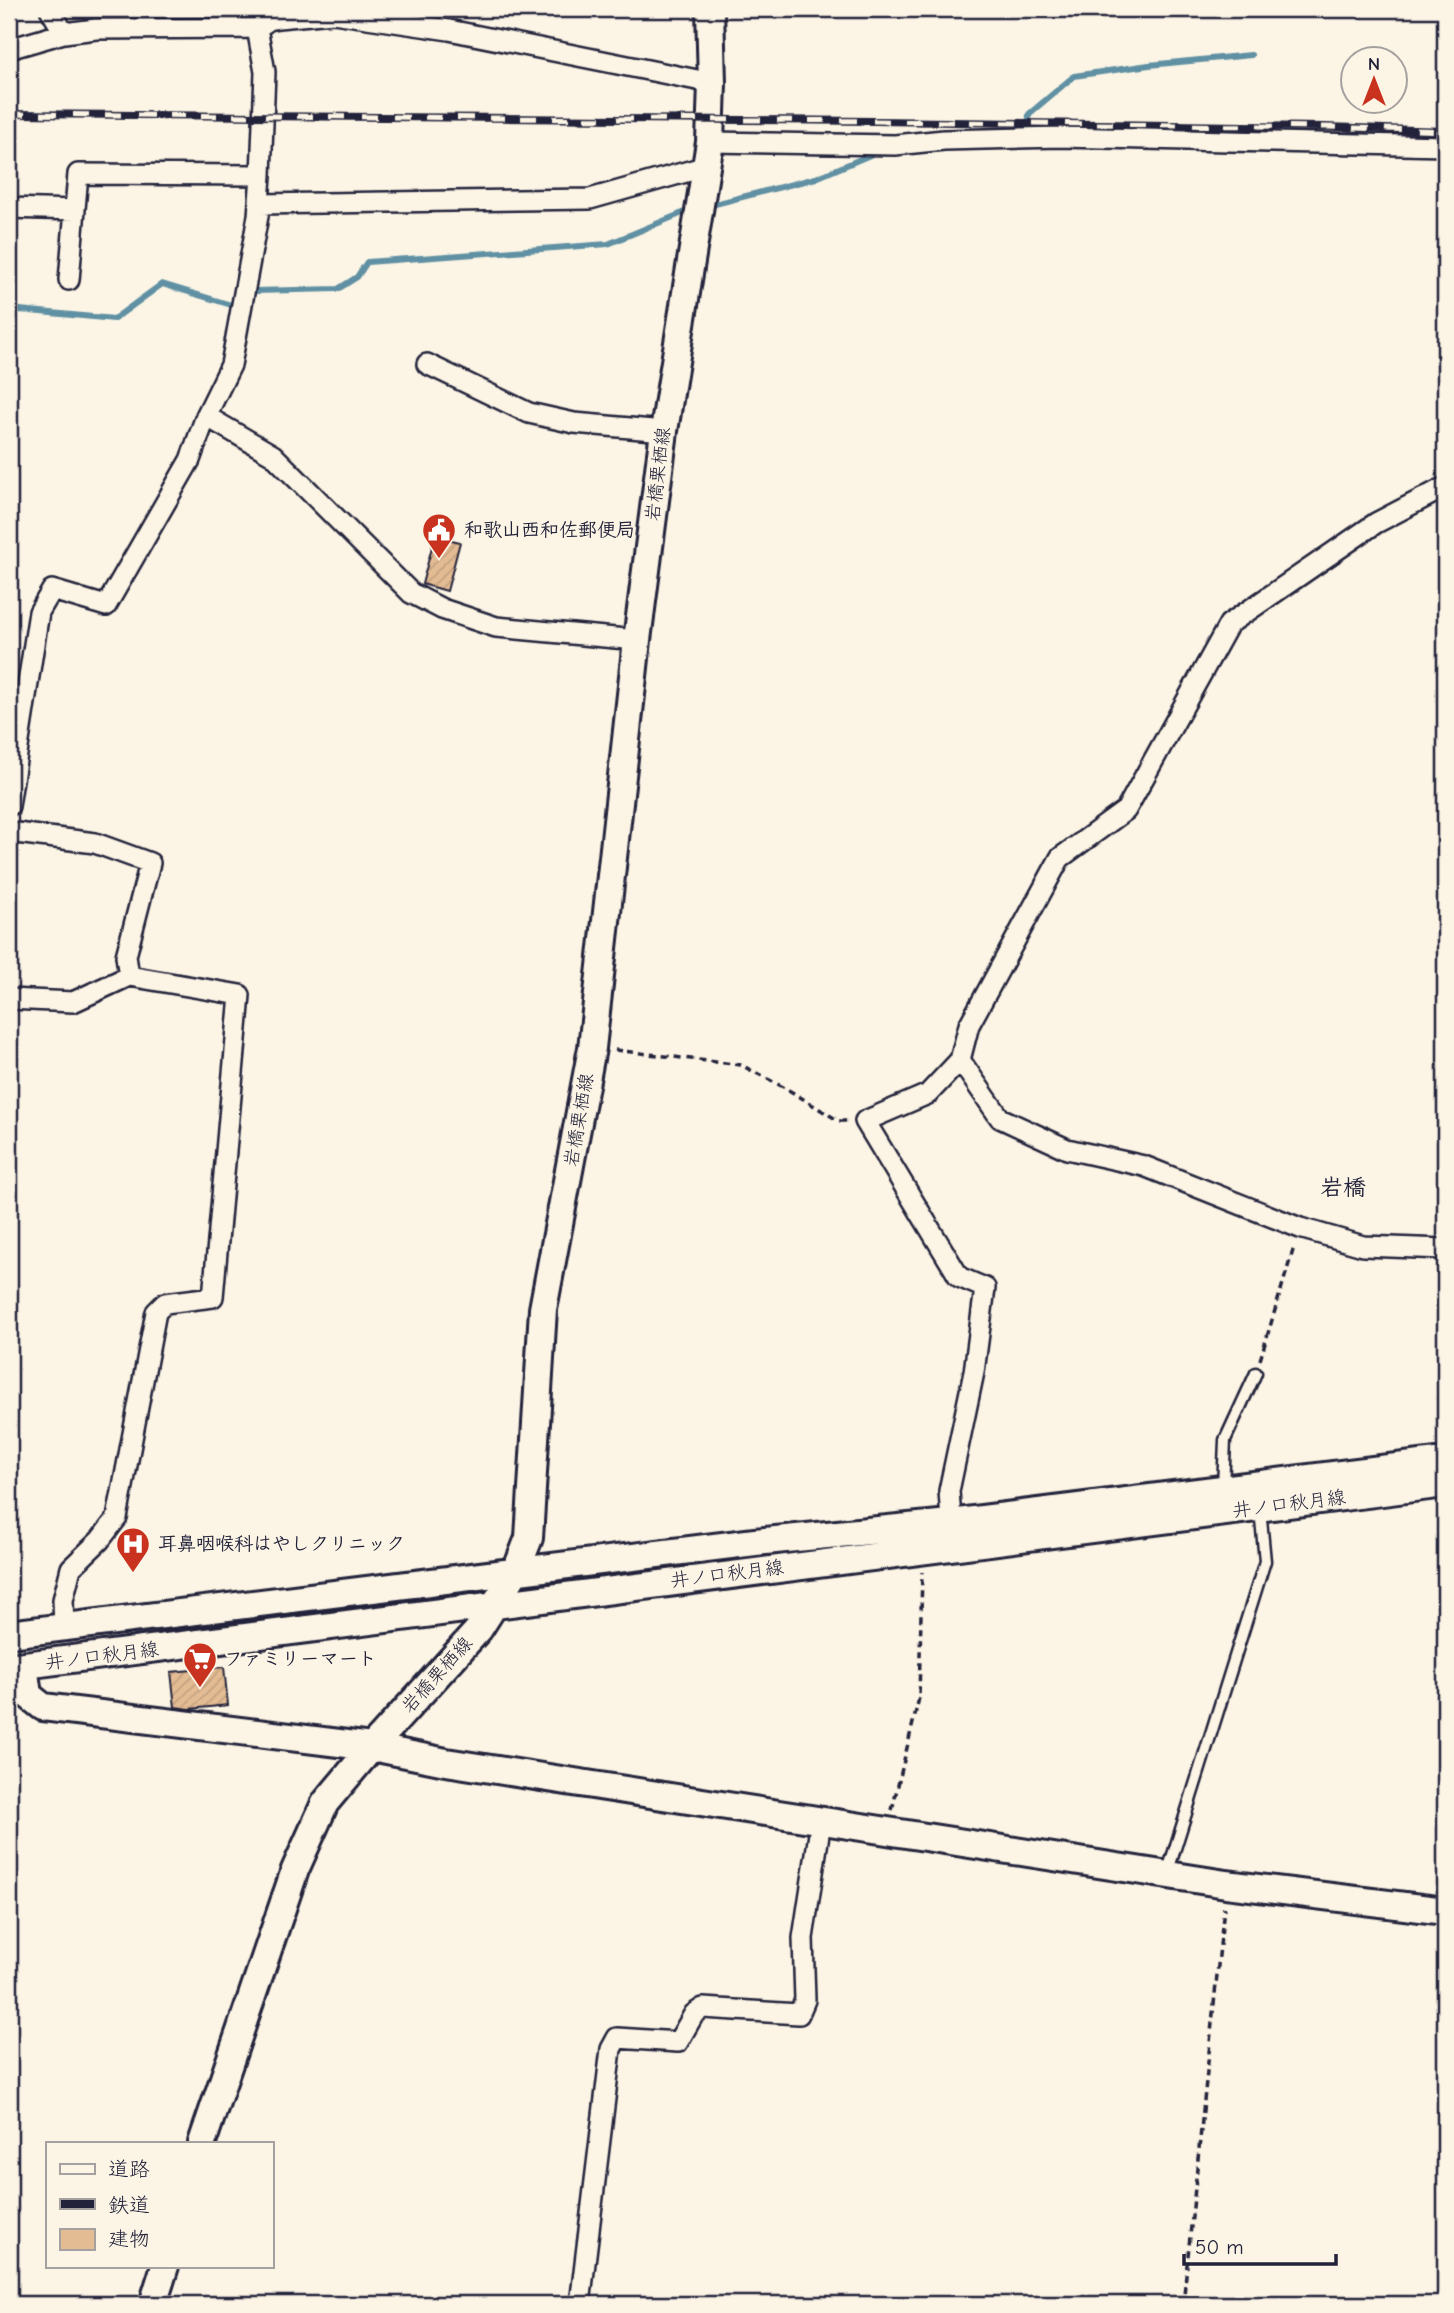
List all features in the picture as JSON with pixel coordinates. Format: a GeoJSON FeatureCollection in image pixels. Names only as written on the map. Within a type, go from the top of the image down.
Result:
{"type":"FeatureCollection","features":[{"type":"Feature","properties":{"kind":"main road","name":"岩橋栗栖線"},"geometry":{"type":"LineString","coordinates":[[202,2142],[295,1870],[325,1803],[479,1629],[516,1571],[528,1538],[543,1309],[592,1048],[637,640],[664,431],[708,154],[712,83],[710,9]]}},
{"type":"Feature","properties":{"kind":"main road","name":"井ノ口秋月線"},"geometry":{"type":"LineString","coordinates":[[16,1666],[921,1549],[952,1534],[1223,1489],[1445,1461]]}},
{"type":"Feature","properties":{"kind":"main road","name":"井ノ口秋月線"},"geometry":{"type":"LineString","coordinates":[[9,1634],[755,1542],[952,1534],[1260,1507],[1445,1484]]}},
{"type":"Feature","properties":{"kind":"main road"},"geometry":{"type":"LineString","coordinates":[[16,1666],[28,1695],[43,1707],[372,1747],[446,1762],[1226,1884],[1445,1911]]}},
{"type":"Feature","properties":{"kind":"main road"},"geometry":{"type":"LineString","coordinates":[[153,2304],[164,2268]]}},
{"type":"Feature","properties":{"kind":"street"},"geometry":{"type":"LineString","coordinates":[[50,9],[64,33]]}},
{"type":"Feature","properties":{"kind":"street"},"geometry":{"type":"LineString","coordinates":[[9,49],[64,33],[96,29],[204,18],[265,19],[333,13],[449,30],[712,83]]}},
{"type":"Feature","properties":{"kind":"street"},"geometry":{"type":"LineString","coordinates":[[9,806],[39,612],[52,590],[106,606],[190,460],[206,416],[231,365],[259,204],[265,19]]}},
{"type":"Feature","properties":{"kind":"street"},"geometry":{"type":"LineString","coordinates":[[259,204],[590,199],[708,154],[944,140],[1061,137],[1445,146]]}},
{"type":"Feature","properties":{"kind":"street"},"geometry":{"type":"LineString","coordinates":[[69,280],[78,174],[261,176]]}},
{"type":"Feature","properties":{"kind":"street"},"geometry":{"type":"LineString","coordinates":[[9,208],[75,210]]}},
{"type":"Feature","properties":{"kind":"street"},"geometry":{"type":"LineString","coordinates":[[427,364],[529,413],[574,423],[664,431]]}},
{"type":"Feature","properties":{"kind":"street"},"geometry":{"type":"LineString","coordinates":[[206,416],[272,455],[411,593],[442,609],[496,627],[637,640]]}},
{"type":"Feature","properties":{"kind":"street"},"geometry":{"type":"LineString","coordinates":[[952,1534],[949,1491],[974,1372],[985,1287],[959,1277],[865,1121],[928,1094],[960,1060],[970,1025],[1060,858],[1126,810],[1229,624],[1376,523],[1445,487]]}},
{"type":"Feature","properties":{"kind":"street"},"geometry":{"type":"LineString","coordinates":[[9,832],[95,843],[150,863],[126,956],[129,976]]}},
{"type":"Feature","properties":{"kind":"street"},"geometry":{"type":"LineString","coordinates":[[9,999],[73,1002],[129,976],[240,995],[213,1297],[165,1303],[156,1312],[117,1518],[71,1568],[63,1600],[64,1629]]}},
{"type":"Feature","properties":{"kind":"street"},"geometry":{"type":"LineString","coordinates":[[960,1060],[1000,1118],[1067,1149],[1144,1166],[1300,1228],[1363,1246],[1445,1249]]}},
{"type":"Feature","properties":{"kind":"street"},"geometry":{"type":"LineString","coordinates":[[580,2304],[611,2049],[617,2038],[678,2042],[694,2014],[703,2008],[799,2014],[805,2000],[803,1938],[821,1821]]}},
{"type":"Feature","properties":{"kind":"lane"},"geometry":{"type":"LineString","coordinates":[[1223,1489],[1225,1440],[1256,1373]]}},
{"type":"Feature","properties":{"kind":"lane"},"geometry":{"type":"LineString","coordinates":[[1166,1874],[1265,1561],[1260,1507]]}},
{"type":"Feature","properties":{"kind":"path"},"geometry":{"type":"LineString","coordinates":[[592,1048],[741,1065],[839,1121],[865,1121]]}},
{"type":"Feature","properties":{"kind":"path"},"geometry":{"type":"LineString","coordinates":[[1256,1373],[1300,1228]]}},
{"type":"Feature","properties":{"kind":"path"},"geometry":{"type":"LineString","coordinates":[[887,1831],[919,1698],[921,1549]]}},
{"type":"Feature","properties":{"kind":"path"},"geometry":{"type":"LineString","coordinates":[[1183,2304],[1226,1884]]}},
{"type":"Feature","properties":{"kind":"building"},"geometry":{"type":"Polygon","coordinates":[[[435,536],[460,542],[447,591],[422,584],[435,536]]]}},
{"type":"Feature","properties":{"kind":"building","name":"ファミリーマート"},"geometry":{"type":"Polygon","coordinates":[[[224,1667],[228,1705],[190,1709],[175,1707],[171,1672],[224,1667]]]}},
{"type":"Feature","properties":{"kind":"waterway"},"geometry":{"type":"LineString","coordinates":[[1028,133],[1029,114],[1074,76],[1251,55]]}},
{"type":"Feature","properties":{"kind":"waterway"},"geometry":{"type":"LineString","coordinates":[[715,204],[816,178],[877,152]]}},
{"type":"Feature","properties":{"kind":"waterway"},"geometry":{"type":"LineString","coordinates":[[251,297],[254,291],[338,289],[357,277],[367,262],[608,244],[685,212]]}},
{"type":"Feature","properties":{"kind":"waterway"},"geometry":{"type":"LineString","coordinates":[[9,309],[114,319],[162,284],[238,307]]}},
{"type":"Feature","properties":{"kind":"railway"},"geometry":{"type":"LineString","coordinates":[[9,114],[875,121],[1445,131]]}},
{"type":"Feature","properties":{"kind":"place","name":"和歌山西和佐郵便局"},"geometry":{"type":"Point","coordinates":[439,560]}},
{"type":"Feature","properties":{"kind":"place","name":"耳鼻咽喉科はやしクリニック"},"geometry":{"type":"Point","coordinates":[133,1574]}},
{"type":"Feature","properties":{"kind":"place","name":"ファミリーマート"},"geometry":{"type":"Point","coordinates":[200,1689]}},
{"type":"Feature","properties":{"kind":"district","name":"岩橋"},"geometry":{"type":"Point","coordinates":[1343,1187]}}]}
